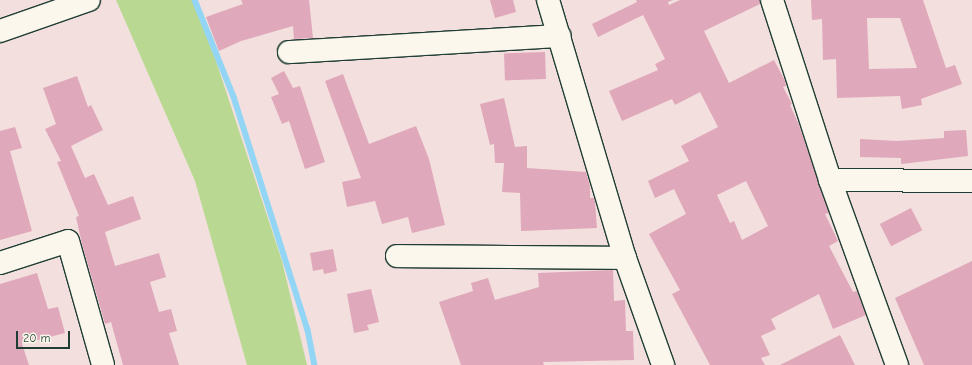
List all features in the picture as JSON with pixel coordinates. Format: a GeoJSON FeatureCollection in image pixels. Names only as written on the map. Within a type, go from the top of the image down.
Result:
{"type":"FeatureCollection","features":[{"type":"Feature","properties":{"kind":"street"},"geometry":{"type":"LineString","coordinates":[[0,31],[89,0]]}},
{"type":"Feature","properties":{"kind":"street"},"geometry":{"type":"LineString","coordinates":[[548,0],[560,36],[625,258],[663,365]]}},
{"type":"Feature","properties":{"kind":"street"},"geometry":{"type":"LineString","coordinates":[[772,0],[830,180],[897,365]]}},
{"type":"Feature","properties":{"kind":"street"},"geometry":{"type":"LineString","coordinates":[[289,52],[560,36]]}},
{"type":"Feature","properties":{"kind":"street"},"geometry":{"type":"LineString","coordinates":[[830,180],[972,181]]}},
{"type":"Feature","properties":{"kind":"street"},"geometry":{"type":"LineString","coordinates":[[0,262],[68,241],[103,365]]}},
{"type":"Feature","properties":{"kind":"street"},"geometry":{"type":"LineString","coordinates":[[397,256],[625,258]]}},
{"type":"Feature","properties":{"kind":"green space"},"geometry":{"type":"Polygon","coordinates":[[[116,0],[192,0],[216,61],[282,261],[307,365],[247,365],[195,181],[116,0]]]}},
{"type":"Feature","properties":{"kind":"building"},"geometry":{"type":"Polygon","coordinates":[[[241,0],[309,0],[313,38],[294,39],[293,26],[241,41],[219,51],[206,17],[243,4],[241,0]]]}},
{"type":"Feature","properties":{"kind":"building"},"geometry":{"type":"Polygon","coordinates":[[[490,0],[513,0],[516,12],[495,18],[490,0]]]}},
{"type":"Feature","properties":{"kind":"building"},"geometry":{"type":"Polygon","coordinates":[[[636,0],[673,0],[668,2],[669,5],[680,0],[760,0],[760,4],[704,31],[729,83],[774,60],[785,81],[786,86],[783,87],[792,104],[790,105],[799,125],[829,213],[825,214],[838,241],[829,246],[853,292],[857,291],[866,315],[833,329],[819,294],[771,319],[776,329],[761,336],[770,355],[761,358],[765,365],[710,365],[672,294],[680,290],[649,234],[686,214],[674,189],[655,198],[648,181],[689,161],[681,146],[718,127],[700,92],[675,105],[672,99],[622,121],[609,91],[658,70],[655,64],[665,59],[643,15],[598,37],[592,24],[637,2],[636,0]],[[746,181],[717,195],[730,223],[734,221],[742,240],[768,226],[746,181]]]}},
{"type":"Feature","properties":{"kind":"building"},"geometry":{"type":"Polygon","coordinates":[[[811,0],[923,0],[946,68],[955,65],[962,84],[921,99],[922,105],[902,109],[900,96],[837,98],[836,59],[823,60],[822,19],[812,20],[811,0]],[[867,18],[869,69],[917,68],[900,18],[867,18]]]}},
{"type":"Feature","properties":{"kind":"building"},"geometry":{"type":"Polygon","coordinates":[[[545,52],[546,79],[505,80],[504,53],[545,52]]]}},
{"type":"Feature","properties":{"kind":"building"},"geometry":{"type":"Polygon","coordinates":[[[284,71],[293,88],[300,86],[325,162],[305,169],[289,121],[282,124],[271,97],[279,94],[271,78],[284,71]]]}},
{"type":"Feature","properties":{"kind":"building"},"geometry":{"type":"Polygon","coordinates":[[[343,74],[369,144],[416,126],[429,159],[445,225],[412,233],[408,217],[382,224],[375,201],[347,207],[342,182],[361,178],[325,81],[343,74]]]}},
{"type":"Feature","properties":{"kind":"building"},"geometry":{"type":"Polygon","coordinates":[[[77,76],[88,107],[91,105],[103,130],[71,146],[85,178],[94,174],[108,205],[133,196],[141,219],[105,232],[115,266],[159,253],[166,277],[150,282],[159,312],[171,309],[177,331],[169,333],[179,365],[123,365],[111,322],[105,324],[82,244],[76,217],[79,216],[57,162],[61,161],[45,129],[56,124],[43,88],[77,76]]]}},
{"type":"Feature","properties":{"kind":"building"},"geometry":{"type":"Polygon","coordinates":[[[504,98],[515,147],[527,146],[527,168],[586,172],[590,186],[590,198],[594,198],[595,202],[597,228],[521,231],[520,193],[502,192],[504,163],[495,163],[494,144],[490,145],[480,104],[504,98]]]}},
{"type":"Feature","properties":{"kind":"building"},"geometry":{"type":"Polygon","coordinates":[[[15,127],[22,148],[10,151],[32,231],[0,240],[0,131],[15,127]]]}},
{"type":"Feature","properties":{"kind":"building"},"geometry":{"type":"Polygon","coordinates":[[[966,130],[968,156],[901,164],[901,158],[860,157],[860,139],[897,141],[944,138],[944,131],[966,130]]]}},
{"type":"Feature","properties":{"kind":"building"},"geometry":{"type":"Polygon","coordinates":[[[911,208],[922,230],[891,246],[880,224],[911,208]]]}},
{"type":"Feature","properties":{"kind":"building"},"geometry":{"type":"Polygon","coordinates":[[[333,249],[337,271],[324,274],[323,269],[313,271],[310,253],[333,249]]]}},
{"type":"Feature","properties":{"kind":"building"},"geometry":{"type":"Polygon","coordinates":[[[972,261],[972,365],[924,365],[895,298],[972,261]]]}},
{"type":"Feature","properties":{"kind":"building"},"geometry":{"type":"Polygon","coordinates":[[[613,270],[614,301],[625,300],[626,331],[633,331],[634,360],[543,362],[544,365],[461,365],[439,302],[473,291],[471,283],[488,278],[495,300],[539,287],[538,273],[613,270]]]}},
{"type":"Feature","properties":{"kind":"building"},"geometry":{"type":"Polygon","coordinates":[[[37,273],[48,309],[58,307],[65,333],[22,344],[29,365],[0,365],[0,284],[37,273]]]}},
{"type":"Feature","properties":{"kind":"building"},"geometry":{"type":"Polygon","coordinates":[[[371,289],[379,322],[367,325],[369,330],[354,333],[347,294],[371,289]]]}},
{"type":"Feature","properties":{"kind":"building"},"geometry":{"type":"Polygon","coordinates":[[[840,335],[855,365],[780,365],[840,335]]]}},
{"type":"Feature","properties":{"kind":"waterway"},"geometry":{"type":"LineString","coordinates":[[195,0],[234,97],[308,330],[315,365]]}}]}
